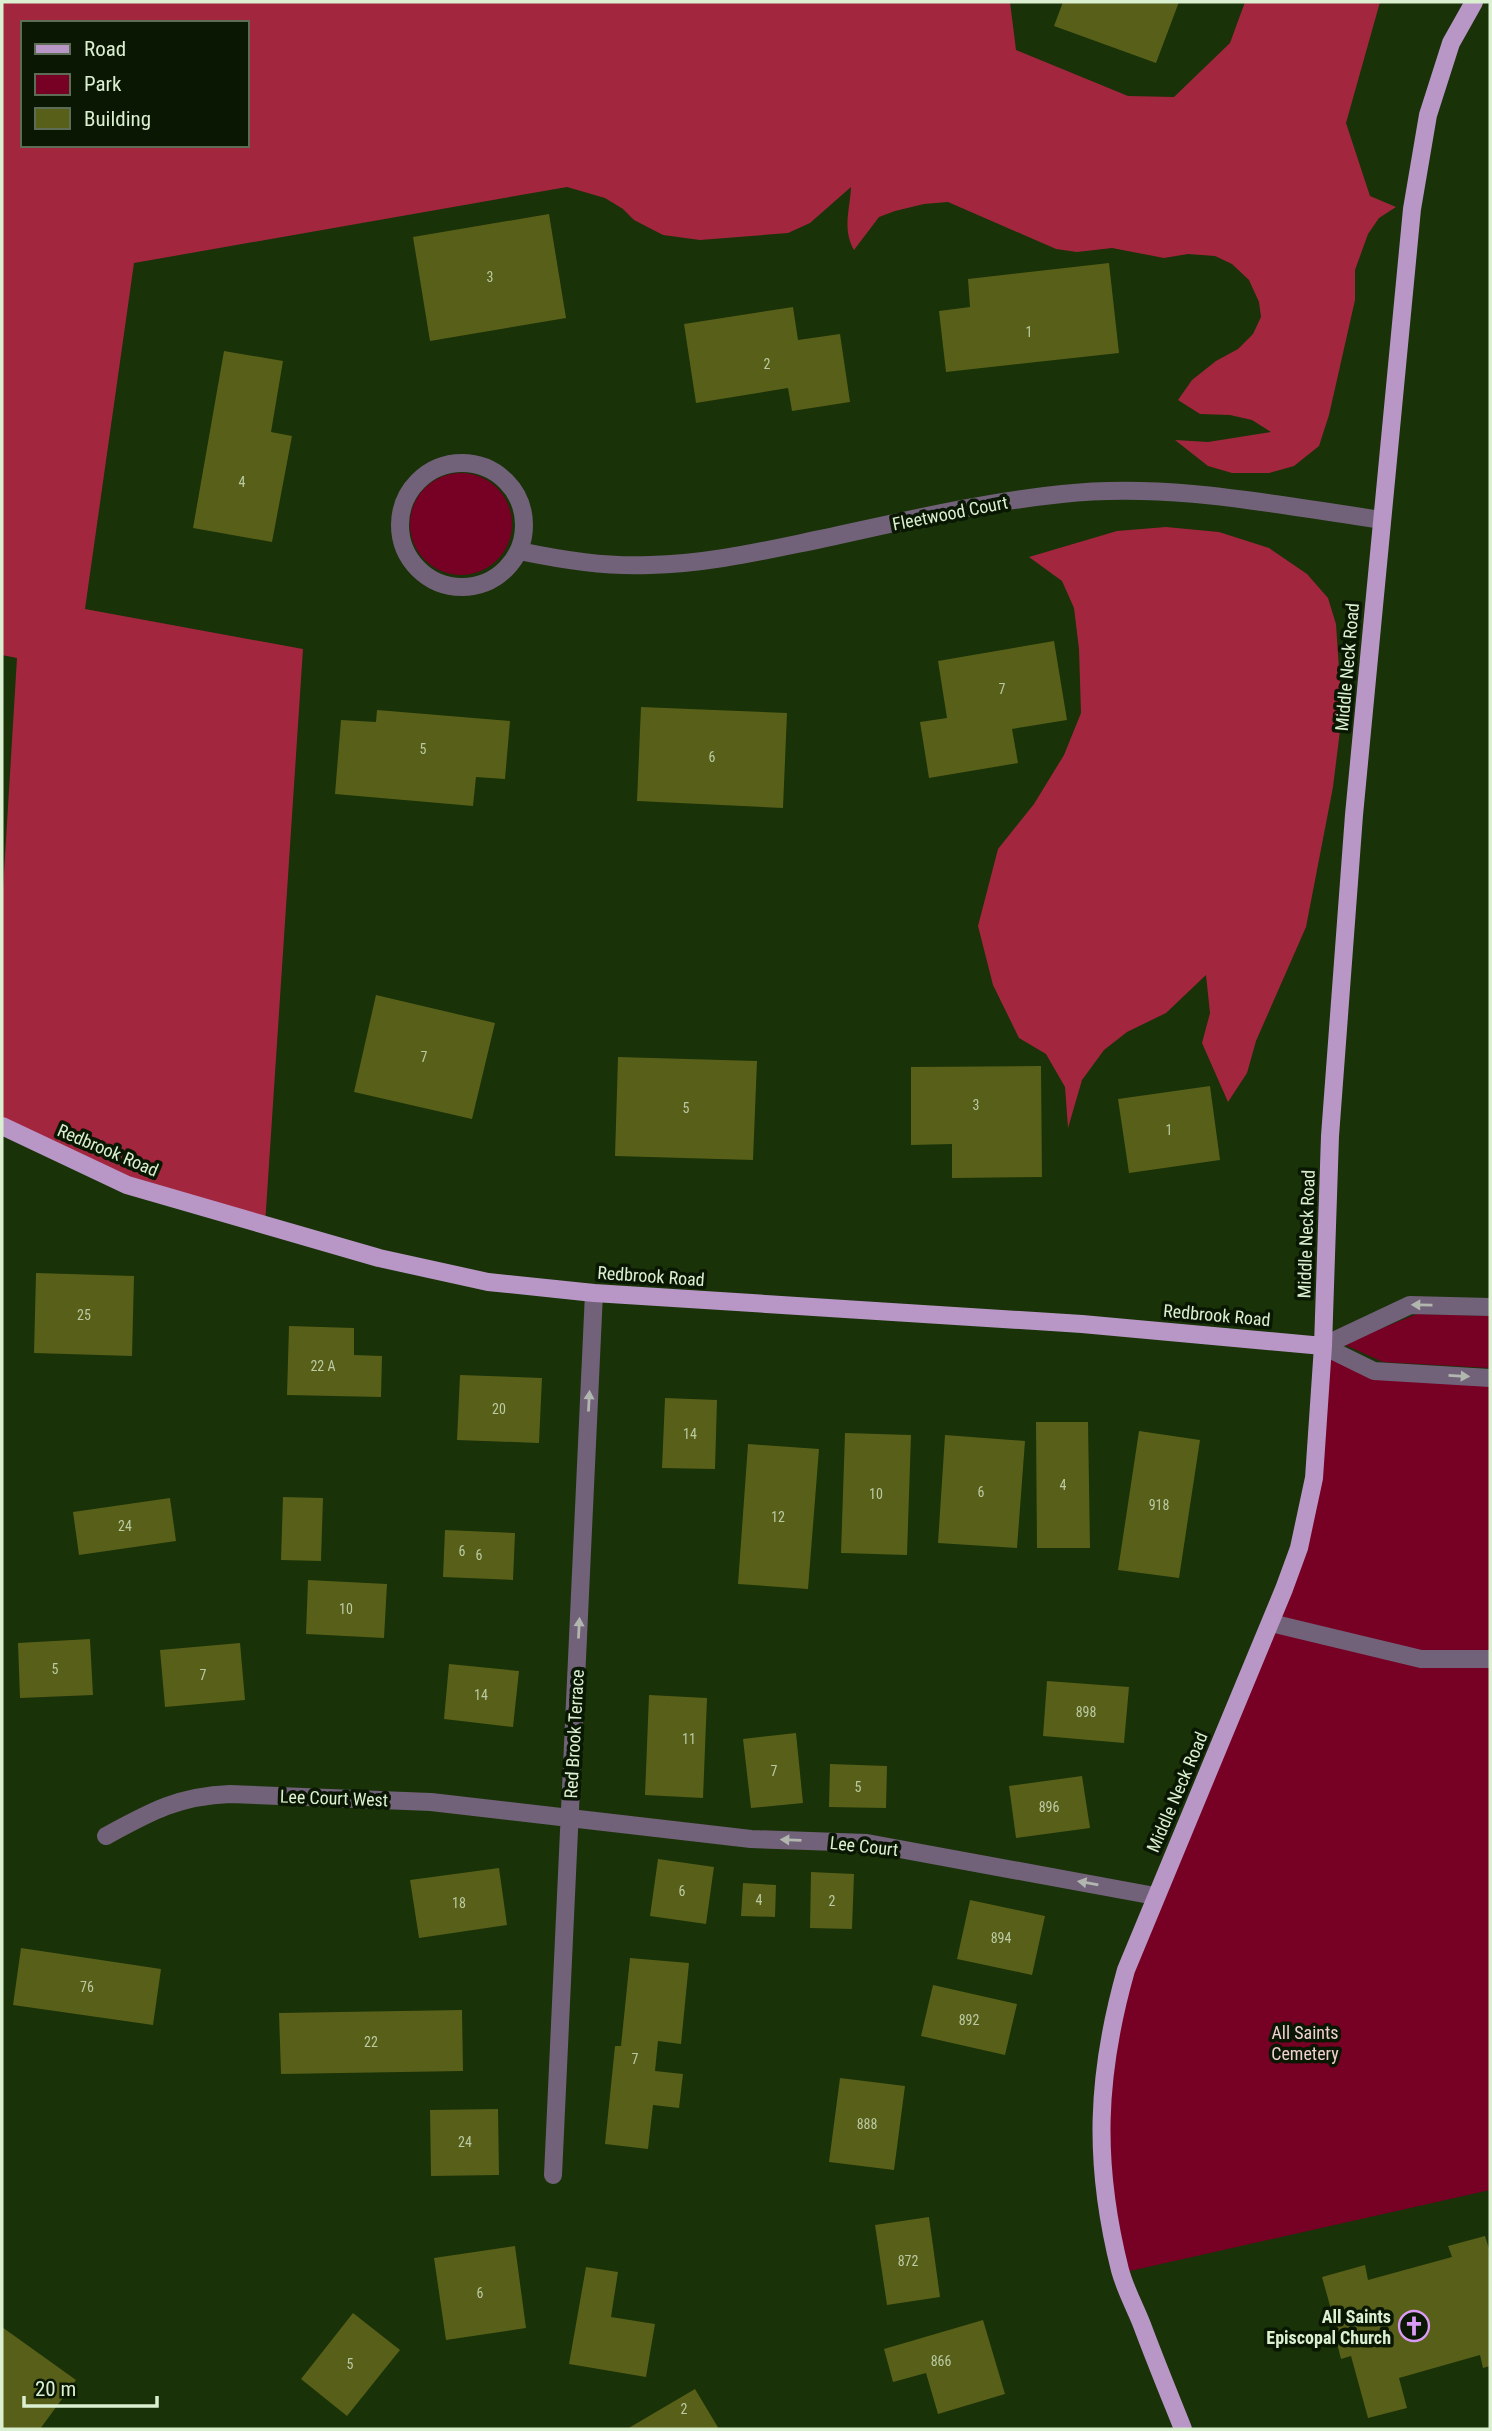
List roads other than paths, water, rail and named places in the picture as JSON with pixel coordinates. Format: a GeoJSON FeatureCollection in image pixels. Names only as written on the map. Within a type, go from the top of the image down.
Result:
{"type":"FeatureCollection","features":[{"type":"Feature","properties":{"kind":"main road","name":"Middle Neck Road"},"geometry":{"type":"LineString","coordinates":[[1183,2429],[1121,2273],[1103,2188],[1100,2115],[1105,2064],[1114,2012],[1126,1970],[1271,1623],[1299,1548],[1314,1478],[1323,1346],[1331,1123],[1354,815],[1412,209],[1428,115],[1451,43],[1474,2]]}},
{"type":"Feature","properties":{"kind":"main road","name":"Redbrook Road"},"geometry":{"type":"LineString","coordinates":[[2,1126],[127,1185],[379,1258],[488,1282],[594,1293],[1082,1324],[1323,1346]]}},
{"type":"Feature","properties":{"kind":"street"},"geometry":{"type":"LineString","coordinates":[[469,463],[488,468],[504,479],[517,495],[524,512],[525,532],[519,551],[507,569],[489,582],[468,587],[446,586],[426,578],[411,562],[401,542],[399,521],[404,500],[415,483],[431,471],[449,464],[469,463]]}},
{"type":"Feature","properties":{"kind":"street","name":"Fleetwood Court"},"geometry":{"type":"LineString","coordinates":[[519,551],[568,561],[607,565],[651,565],[743,555],[1011,500],[1064,493],[1185,492],[1382,520]]}},
{"type":"Feature","properties":{"kind":"street","name":"Red Brook Terrace"},"geometry":{"type":"LineString","coordinates":[[553,2175],[594,1293]]}},
{"type":"Feature","properties":{"kind":"street"},"geometry":{"type":"LineString","coordinates":[[1323,1346],[1410,1305],[1490,1307]]}},
{"type":"Feature","properties":{"kind":"street"},"geometry":{"type":"LineString","coordinates":[[1323,1346],[1374,1371],[1490,1378]]}},
{"type":"Feature","properties":{"kind":"street"},"geometry":{"type":"LineString","coordinates":[[1271,1623],[1421,1659],[1490,1659]]}},
{"type":"Feature","properties":{"kind":"street","name":"Lee Court West"},"geometry":{"type":"LineString","coordinates":[[106,1836],[150,1811],[202,1795],[431,1802],[570,1818]]}},
{"type":"Feature","properties":{"kind":"street","name":"Lee Court"},"geometry":{"type":"LineString","coordinates":[[570,1818],[751,1839],[867,1843],[1155,1896]]}},
{"type":"Feature","properties":{"kind":"place","name":"All Saints Episcopal Church"},"geometry":{"type":"Point","coordinates":[1414,2326]}},
{"type":"Feature","properties":{"kind":"park label","name":"All Saints Cemetery"},"geometry":{"type":"Point","coordinates":[1305,2042]}}]}
